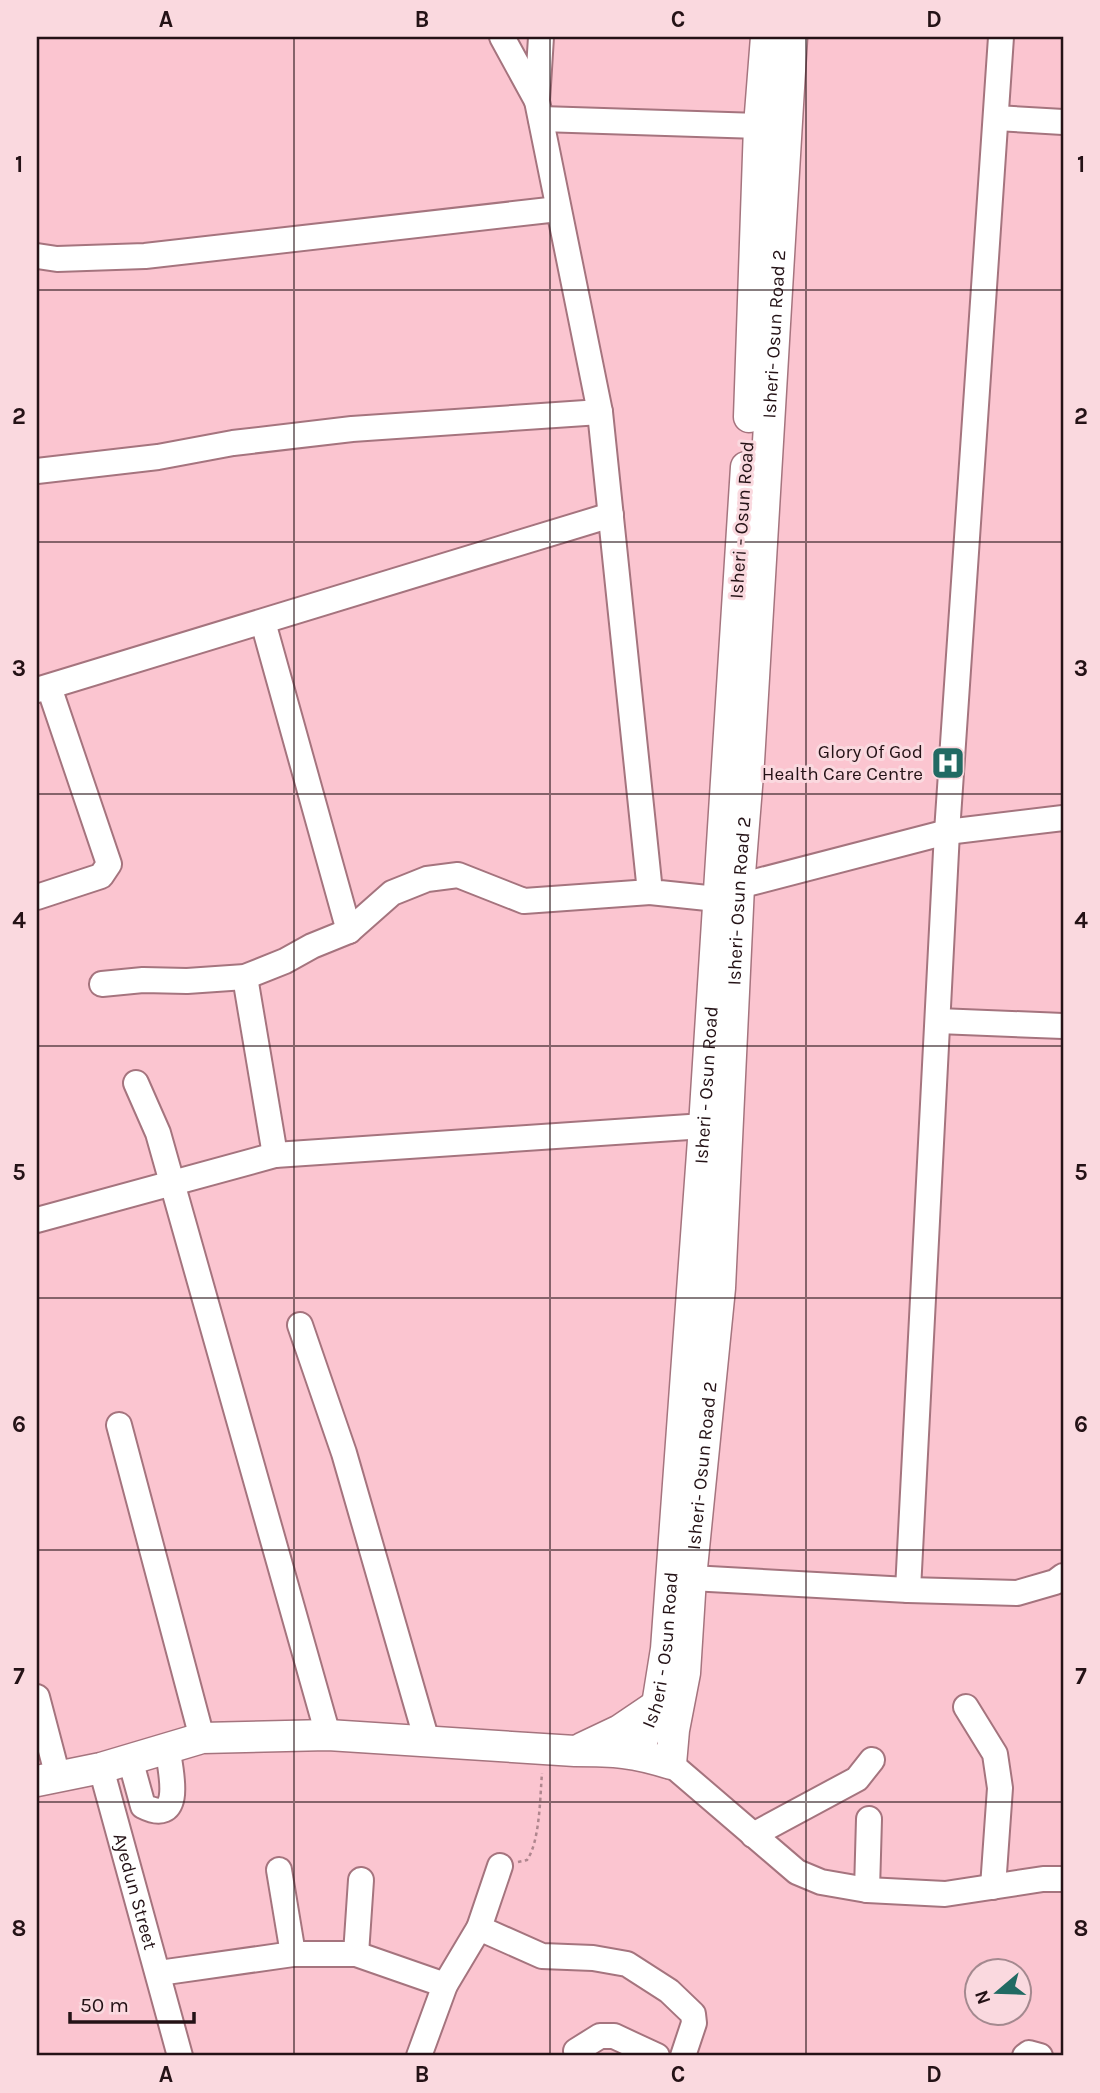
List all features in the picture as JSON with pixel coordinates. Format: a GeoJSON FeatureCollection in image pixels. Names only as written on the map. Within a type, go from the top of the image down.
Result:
{"type":"FeatureCollection","features":[{"type":"Feature","properties":{"kind":"main road","name":"Isheri - Osun Road"},"geometry":{"type":"LineString","coordinates":[[637,1753],[657,1705],[666,1649],[704,1126],[725,890],[750,403],[759,126],[766,37]]}},
{"type":"Feature","properties":{"kind":"main road","name":"Isheri- Osun Road 2"},"geometry":{"type":"LineString","coordinates":[[671,1764],[674,1730],[685,1673],[691,1578],[720,1288],[725,890],[750,748],[792,37]]}},
{"type":"Feature","properties":{"kind":"main road"},"geometry":{"type":"LineString","coordinates":[[575,1751],[620,1730],[657,1705]]}},
{"type":"Feature","properties":{"kind":"main road"},"geometry":{"type":"LineString","coordinates":[[47,1779],[101,1768],[202,1738],[328,1735],[637,1753],[671,1764]]}},
{"type":"Feature","properties":{"kind":"street"},"geometry":{"type":"LineString","coordinates":[[502,37],[539,110]]}},
{"type":"Feature","properties":{"kind":"street"},"geometry":{"type":"LineString","coordinates":[[541,37],[539,110],[600,412],[650,892]]}},
{"type":"Feature","properties":{"kind":"street"},"geometry":{"type":"LineString","coordinates":[[908,1590],[947,832],[1001,37]]}},
{"type":"Feature","properties":{"kind":"street"},"geometry":{"type":"LineString","coordinates":[[539,110],[759,126]]}},
{"type":"Feature","properties":{"kind":"street"},"geometry":{"type":"LineString","coordinates":[[996,118],[1063,122]]}},
{"type":"Feature","properties":{"kind":"street"},"geometry":{"type":"LineString","coordinates":[[37,256],[57,259],[145,256],[558,209]]}},
{"type":"Feature","properties":{"kind":"street"},"geometry":{"type":"LineString","coordinates":[[37,471],[158,457],[233,443],[352,429],[600,412]]}},
{"type":"Feature","properties":{"kind":"street"},"geometry":{"type":"LineString","coordinates":[[37,897],[101,876],[109,864],[43,688],[611,515]]}},
{"type":"Feature","properties":{"kind":"street"},"geometry":{"type":"LineString","coordinates":[[263,622],[349,931]]}},
{"type":"Feature","properties":{"kind":"street"},"geometry":{"type":"LineString","coordinates":[[102,984],[245,977],[349,931],[392,893],[437,877],[458,875],[524,901],[650,892],[725,890],[947,832],[1063,818]]}},
{"type":"Feature","properties":{"kind":"street"},"geometry":{"type":"LineString","coordinates":[[245,977],[275,1155]]}},
{"type":"Feature","properties":{"kind":"street"},"geometry":{"type":"LineString","coordinates":[[938,1021],[1063,1026]]}},
{"type":"Feature","properties":{"kind":"street"},"geometry":{"type":"LineString","coordinates":[[136,1083],[158,1133],[328,1735]]}},
{"type":"Feature","properties":{"kind":"street"},"geometry":{"type":"LineString","coordinates":[[37,1220],[275,1155],[704,1126]]}},
{"type":"Feature","properties":{"kind":"street"},"geometry":{"type":"LineString","coordinates":[[300,1325],[344,1453],[427,1741]]}},
{"type":"Feature","properties":{"kind":"street"},"geometry":{"type":"LineString","coordinates":[[119,1425],[202,1738]]}},
{"type":"Feature","properties":{"kind":"street"},"geometry":{"type":"LineString","coordinates":[[691,1578],[908,1590],[1017,1592],[1055,1582],[1063,1576]]}},
{"type":"Feature","properties":{"kind":"street"},"geometry":{"type":"LineString","coordinates":[[37,1697],[47,1779]]}},
{"type":"Feature","properties":{"kind":"street"},"geometry":{"type":"LineString","coordinates":[[966,1707],[995,1754],[1000,1788],[993,1887]]}},
{"type":"Feature","properties":{"kind":"street"},"geometry":{"type":"LineString","coordinates":[[130,1759],[143,1806],[153,1811],[163,1809],[170,1804],[175,1792],[167,1747]]}},
{"type":"Feature","properties":{"kind":"street"},"geometry":{"type":"LineString","coordinates":[[753,1835],[857,1779],[872,1760]]}},
{"type":"Feature","properties":{"kind":"street"},"geometry":{"type":"LineString","coordinates":[[671,1764],[797,1872],[821,1882],[867,1890],[945,1894],[1043,1879],[1063,1879]]}},
{"type":"Feature","properties":{"kind":"street","name":"Ayedun Street"},"geometry":{"type":"LineString","coordinates":[[101,1768],[180,2056]]}},
{"type":"Feature","properties":{"kind":"street"},"geometry":{"type":"LineString","coordinates":[[867,1890],[869,1819]]}},
{"type":"Feature","properties":{"kind":"street"},"geometry":{"type":"LineString","coordinates":[[419,2056],[445,1985],[479,1928],[500,1866]]}},
{"type":"Feature","properties":{"kind":"street"},"geometry":{"type":"LineString","coordinates":[[279,1870],[293,1954]]}},
{"type":"Feature","properties":{"kind":"street"},"geometry":{"type":"LineString","coordinates":[[356,1954],[361,1880]]}},
{"type":"Feature","properties":{"kind":"street"},"geometry":{"type":"LineString","coordinates":[[479,1928],[542,1956],[593,1958],[627,1964],[669,1991],[693,2014],[694,2023],[682,2056]]}},
{"type":"Feature","properties":{"kind":"street"},"geometry":{"type":"LineString","coordinates":[[159,1973],[293,1954],[356,1954],[445,1985]]}},
{"type":"Feature","properties":{"kind":"street"},"geometry":{"type":"LineString","coordinates":[[576,2050],[600,2036],[614,2036],[657,2056]]}},
{"type":"Feature","properties":{"kind":"street"},"geometry":{"type":"LineString","coordinates":[[1025,2056],[1029,2053],[1040,2056]]}},
{"type":"Feature","properties":{"kind":"path"},"geometry":{"type":"LineString","coordinates":[[500,1866],[527,1860],[530,1855],[535,1839],[544,1749]]}},
{"type":"Feature","properties":{"kind":"place","name":"Glory Of God Health Care Centre"},"geometry":{"type":"Point","coordinates":[948,763]}}]}
